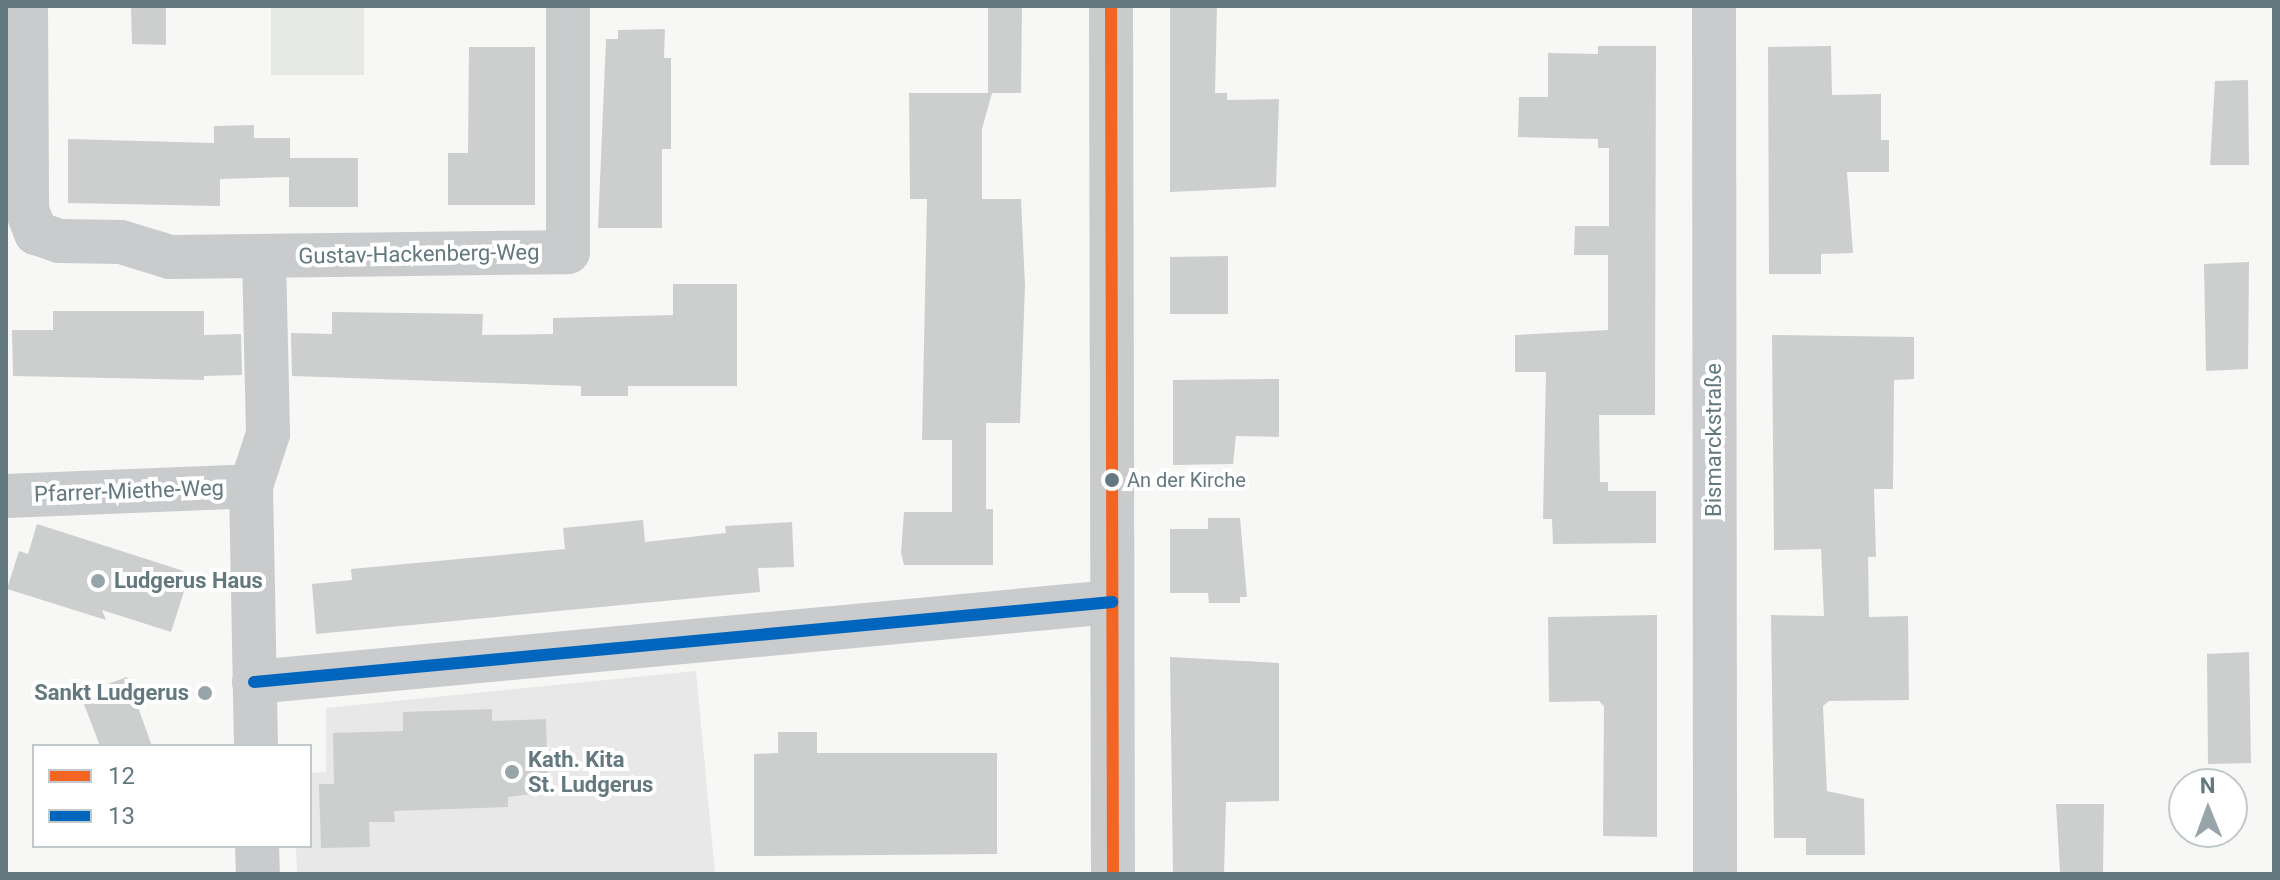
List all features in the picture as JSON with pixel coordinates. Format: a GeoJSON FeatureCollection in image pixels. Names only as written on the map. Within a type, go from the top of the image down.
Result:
{"type":"FeatureCollection","features":[{"type":"Feature","properties":{"kind":"street","name":"Gustav-Hackenberg-Weg"},"geometry":{"type":"LineString","coordinates":[[26,6],[27,210],[36,233],[59,241],[121,242],[170,257],[568,252],[568,6]]}},
{"type":"Feature","properties":{"kind":"street"},"geometry":{"type":"LineString","coordinates":[[1111,6],[1113,874]]}},
{"type":"Feature","properties":{"kind":"street","name":"Bismarckstraße"},"geometry":{"type":"LineString","coordinates":[[1714,6],[1715,874]]}},
{"type":"Feature","properties":{"kind":"street"},"geometry":{"type":"LineString","coordinates":[[256,744],[251,486],[268,434],[264,257]]}},
{"type":"Feature","properties":{"kind":"street","name":"Pfarrer-Miethe-Weg"},"geometry":{"type":"LineString","coordinates":[[6,496],[251,486]]}},
{"type":"Feature","properties":{"kind":"street"},"geometry":{"type":"LineString","coordinates":[[254,682],[1112,602]]}},
{"type":"Feature","properties":{"kind":"street"},"geometry":{"type":"LineString","coordinates":[[257,848],[258,874]]}},
{"type":"Feature","properties":{"kind":"shaded area"},"geometry":{"type":"Polygon","coordinates":[[[271,6],[364,6],[364,75],[271,75],[271,6]]]}},
{"type":"Feature","properties":{"kind":"shaded area","name":"Kath. Kita St. Ludgerus"},"geometry":{"type":"Polygon","coordinates":[[[696,671],[715,874],[297,874],[296,848],[312,848],[312,773],[326,772],[326,708],[696,671]]]}},
{"type":"Feature","properties":{"kind":"building"},"geometry":{"type":"Polygon","coordinates":[[[131,6],[166,6],[166,45],[132,44],[131,6]]]}},
{"type":"Feature","properties":{"kind":"building"},"geometry":{"type":"Polygon","coordinates":[[[988,6],[1022,6],[1021,93],[988,93],[988,6]]]}},
{"type":"Feature","properties":{"kind":"building"},"geometry":{"type":"Polygon","coordinates":[[[1170,6],[1217,6],[1215,93],[1227,93],[1227,100],[1279,99],[1276,187],[1170,192],[1170,6]]]}},
{"type":"Feature","properties":{"kind":"building"},"geometry":{"type":"Polygon","coordinates":[[[665,29],[664,58],[671,58],[671,149],[662,149],[662,228],[598,228],[606,39],[618,39],[618,30],[665,29]]]}},
{"type":"Feature","properties":{"kind":"building"},"geometry":{"type":"Polygon","coordinates":[[[1598,46],[1656,46],[1655,415],[1599,415],[1600,482],[1608,482],[1608,491],[1656,491],[1656,543],[1553,544],[1552,519],[1543,519],[1546,372],[1515,372],[1515,335],[1608,330],[1608,255],[1574,255],[1575,226],[1609,226],[1609,148],[1598,148],[1598,139],[1518,137],[1519,97],[1548,97],[1548,53],[1598,54],[1598,46]]]}},
{"type":"Feature","properties":{"kind":"building"},"geometry":{"type":"Polygon","coordinates":[[[1831,46],[1832,95],[1881,94],[1881,140],[1889,140],[1889,172],[1847,172],[1853,253],[1821,254],[1821,274],[1769,274],[1768,47],[1831,46]]]}},
{"type":"Feature","properties":{"kind":"building"},"geometry":{"type":"Polygon","coordinates":[[[469,47],[535,47],[535,205],[448,205],[448,153],[468,153],[469,47]]]}},
{"type":"Feature","properties":{"kind":"building"},"geometry":{"type":"Polygon","coordinates":[[[2248,80],[2249,165],[2210,165],[2215,81],[2248,80]]]}},
{"type":"Feature","properties":{"kind":"building"},"geometry":{"type":"Polygon","coordinates":[[[909,93],[992,93],[982,129],[982,199],[1021,199],[1025,286],[1020,423],[986,423],[986,509],[993,509],[993,565],[904,565],[901,553],[904,512],[952,512],[952,440],[922,440],[927,199],[910,199],[909,93]]]}},
{"type":"Feature","properties":{"kind":"building"},"geometry":{"type":"Polygon","coordinates":[[[254,125],[254,138],[290,138],[290,158],[358,158],[358,207],[289,207],[289,177],[220,179],[220,206],[68,203],[68,139],[214,143],[214,126],[254,125]]]}},
{"type":"Feature","properties":{"kind":"building"},"geometry":{"type":"Polygon","coordinates":[[[1228,256],[1228,314],[1170,314],[1170,257],[1228,256]]]}},
{"type":"Feature","properties":{"kind":"building"},"geometry":{"type":"Polygon","coordinates":[[[2249,262],[2248,369],[2206,371],[2204,264],[2249,262]]]}},
{"type":"Feature","properties":{"kind":"building"},"geometry":{"type":"Polygon","coordinates":[[[673,284],[737,284],[737,386],[628,386],[628,396],[581,396],[581,386],[292,376],[291,333],[332,334],[332,312],[483,314],[482,335],[553,334],[553,318],[673,315],[673,284]]]}},
{"type":"Feature","properties":{"kind":"building"},"geometry":{"type":"Polygon","coordinates":[[[53,311],[204,311],[204,335],[241,334],[242,375],[204,376],[204,380],[13,376],[12,330],[53,330],[53,311]]]}},
{"type":"Feature","properties":{"kind":"building"},"geometry":{"type":"Polygon","coordinates":[[[1772,335],[1914,337],[1914,379],[1894,380],[1893,489],[1874,489],[1876,557],[1868,557],[1869,617],[1908,616],[1909,700],[1829,701],[1823,706],[1827,791],[1864,799],[1865,855],[1806,855],[1806,838],[1774,838],[1771,615],[1824,616],[1821,549],[1774,550],[1772,335]]]}},
{"type":"Feature","properties":{"kind":"building"},"geometry":{"type":"Polygon","coordinates":[[[1279,379],[1279,437],[1236,436],[1233,464],[1173,465],[1173,380],[1279,379]]]}},
{"type":"Feature","properties":{"kind":"building"},"geometry":{"type":"Polygon","coordinates":[[[1208,518],[1240,518],[1247,597],[1240,597],[1240,603],[1209,603],[1208,593],[1170,593],[1170,529],[1208,529],[1208,518]]]}},
{"type":"Feature","properties":{"kind":"building"},"geometry":{"type":"Polygon","coordinates":[[[643,520],[645,542],[726,533],[725,526],[792,522],[794,567],[758,568],[760,592],[316,634],[312,584],[352,580],[351,569],[565,549],[563,528],[643,520]]]}},
{"type":"Feature","properties":{"kind":"building","name":"Ludgerus Haus"},"geometry":{"type":"Polygon","coordinates":[[[37,524],[190,573],[171,632],[102,610],[106,620],[7,589],[19,551],[28,554],[37,524]]]}},
{"type":"Feature","properties":{"kind":"building"},"geometry":{"type":"Polygon","coordinates":[[[1657,615],[1657,837],[1603,836],[1604,706],[1599,701],[1549,702],[1548,617],[1657,615]]]}},
{"type":"Feature","properties":{"kind":"building"},"geometry":{"type":"Polygon","coordinates":[[[2249,652],[2251,763],[2208,764],[2207,654],[2249,652]]]}},
{"type":"Feature","properties":{"kind":"building"},"geometry":{"type":"Polygon","coordinates":[[[1170,657],[1279,663],[1279,801],[1226,802],[1224,874],[1173,874],[1170,657]]]}},
{"type":"Feature","properties":{"kind":"building"},"geometry":{"type":"Polygon","coordinates":[[[127,677],[151,744],[99,744],[80,694],[127,677]]]}},
{"type":"Feature","properties":{"kind":"building"},"geometry":{"type":"Polygon","coordinates":[[[492,709],[492,721],[546,719],[548,792],[508,797],[508,807],[394,811],[395,822],[369,822],[370,847],[321,848],[319,784],[334,784],[333,733],[403,731],[403,712],[492,709]]]}},
{"type":"Feature","properties":{"kind":"building"},"geometry":{"type":"Polygon","coordinates":[[[778,732],[817,732],[817,753],[997,753],[997,854],[754,856],[754,754],[778,753],[778,732]]]}},
{"type":"Feature","properties":{"kind":"building"},"geometry":{"type":"Polygon","coordinates":[[[2056,804],[2104,804],[2103,872],[2060,873],[2056,804]]]}},
{"type":"Feature","properties":{"kind":"transit line","name":"12"},"geometry":{"type":"LineString","coordinates":[[1111,6],[1113,874]]}},
{"type":"Feature","properties":{"kind":"transit line","name":"13"},"geometry":{"type":"LineString","coordinates":[[254,682],[1112,602]]}},
{"type":"Feature","properties":{"kind":"place","name":"An der Kirche"},"geometry":{"type":"Point","coordinates":[1112,480]}},
{"type":"Feature","properties":{"kind":"place","name":"Ludgerus Haus"},"geometry":{"type":"Point","coordinates":[98,581]}},
{"type":"Feature","properties":{"kind":"place","name":"Sankt Ludgerus"},"geometry":{"type":"Point","coordinates":[205,693]}},
{"type":"Feature","properties":{"kind":"place","name":"Kath. Kita St. Ludgerus"},"geometry":{"type":"Point","coordinates":[512,772]}}]}
